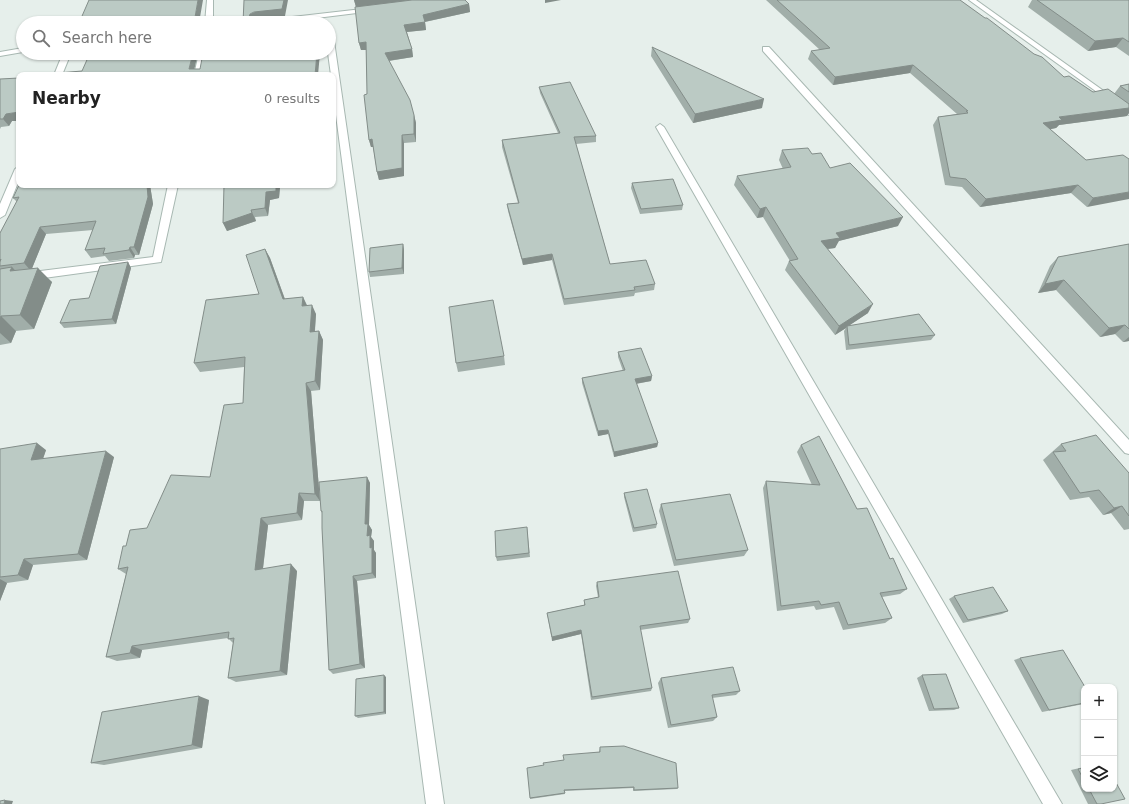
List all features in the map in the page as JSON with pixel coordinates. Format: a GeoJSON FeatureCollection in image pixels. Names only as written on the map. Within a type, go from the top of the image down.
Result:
{"type":"FeatureCollection","features":[{"type":"Feature","properties":{"kind":"street"},"geometry":{"type":"LineString","coordinates":[[209,16],[210,0]]}},
{"type":"Feature","properties":{"kind":"street"},"geometry":{"type":"LineString","coordinates":[[972,0],[1129,113]]}},
{"type":"Feature","properties":{"kind":"street"},"geometry":{"type":"LineString","coordinates":[[336,17],[382,8]]}},
{"type":"Feature","properties":{"kind":"street"},"geometry":{"type":"LineString","coordinates":[[766,49],[1129,449]]}},
{"type":"Feature","properties":{"kind":"street"},"geometry":{"type":"LineString","coordinates":[[0,54],[16,51]]}},
{"type":"Feature","properties":{"kind":"street"},"geometry":{"type":"LineString","coordinates":[[59,72],[64,60]]}},
{"type":"Feature","properties":{"kind":"street"},"geometry":{"type":"LineString","coordinates":[[199,72],[201,60]]}},
{"type":"Feature","properties":{"kind":"street"},"geometry":{"type":"LineString","coordinates":[[333,60],[334,72]]}},
{"type":"Feature","properties":{"kind":"street"},"geometry":{"type":"LineString","coordinates":[[336,85],[435,804]]}},
{"type":"Feature","properties":{"kind":"street"},"geometry":{"type":"LineString","coordinates":[[660,127],[1054,804]]}},
{"type":"Feature","properties":{"kind":"street"},"geometry":{"type":"LineString","coordinates":[[0,215],[16,176]]}},
{"type":"Feature","properties":{"kind":"street"},"geometry":{"type":"LineString","coordinates":[[0,280],[157,260],[173,188]]}},
{"type":"Feature","properties":{"kind":"building"},"geometry":{"type":"Polygon","coordinates":[[[89,0],[198,0],[195,16],[82,16],[89,0]]]}},
{"type":"Feature","properties":{"kind":"building"},"geometry":{"type":"Polygon","coordinates":[[[244,0],[284,0],[282,9],[254,12],[249,16],[243,16],[244,0]]]}},
{"type":"Feature","properties":{"kind":"building"},"geometry":{"type":"Polygon","coordinates":[[[412,0],[465,0],[469,4],[423,15],[425,22],[404,25],[412,49],[385,53],[410,100],[414,115],[414,134],[402,135],[402,168],[377,172],[372,139],[369,140],[364,95],[367,94],[366,42],[359,43],[355,7],[412,0]]]}},
{"type":"Feature","properties":{"kind":"building"},"geometry":{"type":"Polygon","coordinates":[[[777,0],[960,0],[987,18],[1034,54],[1042,57],[1064,77],[1069,76],[1093,92],[1108,89],[1129,104],[1129,108],[1059,117],[1062,120],[1043,123],[1086,160],[1123,155],[1129,159],[1129,192],[1093,198],[1078,185],[986,199],[966,179],[950,177],[938,117],[968,113],[966,111],[968,111],[913,65],[835,77],[811,51],[830,48],[777,0]]]}},
{"type":"Feature","properties":{"kind":"building"},"geometry":{"type":"Polygon","coordinates":[[[1037,0],[1129,0],[1129,42],[1123,38],[1095,41],[1037,0]]]}},
{"type":"Feature","properties":{"kind":"building"},"geometry":{"type":"Polygon","coordinates":[[[652,47],[764,99],[695,114],[652,47]]]}},
{"type":"Feature","properties":{"kind":"building"},"geometry":{"type":"Polygon","coordinates":[[[87,60],[191,60],[189,69],[200,69],[202,60],[316,60],[315,72],[70,72],[82,71],[87,60]]]}},
{"type":"Feature","properties":{"kind":"building"},"geometry":{"type":"Polygon","coordinates":[[[16,78],[16,112],[6,114],[3,119],[0,119],[0,79],[16,78]]]}},
{"type":"Feature","properties":{"kind":"building"},"geometry":{"type":"Polygon","coordinates":[[[570,82],[596,136],[574,137],[610,264],[646,260],[655,284],[634,287],[635,290],[564,299],[552,254],[522,259],[507,204],[519,203],[502,140],[560,133],[539,87],[570,82]]]}},
{"type":"Feature","properties":{"kind":"building"},"geometry":{"type":"Polygon","coordinates":[[[1129,84],[1129,92],[1120,86],[1129,84]]]}},
{"type":"Feature","properties":{"kind":"building"},"geometry":{"type":"Polygon","coordinates":[[[808,148],[812,154],[821,153],[830,168],[850,163],[903,217],[836,233],[840,238],[821,241],[873,304],[839,326],[789,261],[798,259],[766,207],[760,209],[737,176],[791,167],[782,150],[808,148]]]}},
{"type":"Feature","properties":{"kind":"building"},"geometry":{"type":"Polygon","coordinates":[[[673,179],[683,205],[641,209],[632,183],[673,179]]]}},
{"type":"Feature","properties":{"kind":"building"},"geometry":{"type":"Polygon","coordinates":[[[18,188],[147,188],[148,197],[134,247],[130,247],[129,250],[103,254],[105,248],[85,250],[96,221],[40,227],[24,263],[0,266],[0,233],[19,197],[13,198],[18,188]]]}},
{"type":"Feature","properties":{"kind":"building"},"geometry":{"type":"Polygon","coordinates":[[[224,188],[276,188],[276,191],[266,192],[265,208],[251,210],[252,213],[223,223],[224,188]]]}},
{"type":"Feature","properties":{"kind":"building"},"geometry":{"type":"Polygon","coordinates":[[[403,244],[402,268],[369,272],[370,248],[403,244]]]}},
{"type":"Feature","properties":{"kind":"building"},"geometry":{"type":"Polygon","coordinates":[[[1129,244],[1129,329],[1125,325],[1109,328],[1064,280],[1045,284],[1058,257],[1129,244]]]}},
{"type":"Feature","properties":{"kind":"building"},"geometry":{"type":"Polygon","coordinates":[[[265,249],[283,299],[303,297],[302,306],[312,305],[310,332],[319,331],[315,381],[306,383],[315,494],[299,493],[297,513],[261,518],[255,570],[291,564],[280,671],[228,678],[234,638],[228,639],[229,632],[132,646],[130,653],[106,657],[128,567],[118,569],[123,546],[126,546],[130,530],[147,528],[171,475],[210,477],[224,405],[243,403],[245,357],[194,363],[206,300],[259,294],[246,255],[265,249]]]}},
{"type":"Feature","properties":{"kind":"building"},"geometry":{"type":"Polygon","coordinates":[[[128,262],[112,319],[60,323],[70,300],[89,298],[100,266],[128,262]]]}},
{"type":"Feature","properties":{"kind":"building"},"geometry":{"type":"Polygon","coordinates":[[[12,267],[10,271],[38,268],[20,315],[1,316],[0,318],[0,269],[12,267]]]}},
{"type":"Feature","properties":{"kind":"building"},"geometry":{"type":"Polygon","coordinates":[[[493,300],[504,356],[456,363],[449,307],[493,300]]]}},
{"type":"Feature","properties":{"kind":"building"},"geometry":{"type":"Polygon","coordinates":[[[919,314],[935,335],[849,345],[847,326],[919,314]]]}},
{"type":"Feature","properties":{"kind":"building"},"geometry":{"type":"Polygon","coordinates":[[[641,348],[652,376],[635,379],[658,443],[614,452],[608,430],[598,431],[582,378],[625,370],[618,352],[641,348]]]}},
{"type":"Feature","properties":{"kind":"building"},"geometry":{"type":"Polygon","coordinates":[[[1096,435],[1129,473],[1129,516],[1122,506],[1114,508],[1099,490],[1080,493],[1053,452],[1066,451],[1061,444],[1096,435]]]}},
{"type":"Feature","properties":{"kind":"building"},"geometry":{"type":"Polygon","coordinates":[[[819,436],[857,509],[867,508],[890,559],[893,558],[907,589],[880,593],[892,618],[848,625],[839,602],[821,605],[819,601],[781,606],[766,481],[820,485],[801,445],[819,436]]]}},
{"type":"Feature","properties":{"kind":"building"},"geometry":{"type":"Polygon","coordinates":[[[37,443],[31,460],[106,451],[78,554],[24,559],[18,575],[0,577],[0,449],[37,443]]]}},
{"type":"Feature","properties":{"kind":"building"},"geometry":{"type":"Polygon","coordinates":[[[367,477],[365,524],[368,524],[367,536],[370,535],[370,548],[372,547],[372,573],[353,576],[360,664],[329,670],[322,511],[319,482],[367,477]]]}},
{"type":"Feature","properties":{"kind":"building"},"geometry":{"type":"Polygon","coordinates":[[[647,489],[657,524],[634,528],[624,493],[647,489]]]}},
{"type":"Feature","properties":{"kind":"building"},"geometry":{"type":"Polygon","coordinates":[[[730,494],[748,550],[676,560],[661,504],[730,494]]]}},
{"type":"Feature","properties":{"kind":"building"},"geometry":{"type":"Polygon","coordinates":[[[527,527],[529,553],[496,557],[495,531],[527,527]]]}},
{"type":"Feature","properties":{"kind":"building"},"geometry":{"type":"Polygon","coordinates":[[[678,571],[690,619],[640,626],[652,688],[592,697],[581,630],[552,637],[547,613],[585,605],[584,600],[599,597],[597,582],[678,571]]]}},
{"type":"Feature","properties":{"kind":"building"},"geometry":{"type":"Polygon","coordinates":[[[993,587],[1008,611],[968,620],[954,596],[993,587]]]}},
{"type":"Feature","properties":{"kind":"building"},"geometry":{"type":"Polygon","coordinates":[[[1063,650],[1083,684],[1081,684],[1081,704],[1049,710],[1020,658],[1063,650]]]}},
{"type":"Feature","properties":{"kind":"building"},"geometry":{"type":"Polygon","coordinates":[[[733,667],[740,691],[712,695],[717,717],[671,725],[661,678],[733,667]]]}},
{"type":"Feature","properties":{"kind":"building"},"geometry":{"type":"Polygon","coordinates":[[[946,674],[959,708],[934,709],[922,675],[946,674]]]}},
{"type":"Feature","properties":{"kind":"building"},"geometry":{"type":"Polygon","coordinates":[[[384,675],[384,712],[355,716],[356,679],[384,675]]]}},
{"type":"Feature","properties":{"kind":"building"},"geometry":{"type":"Polygon","coordinates":[[[199,696],[192,745],[91,763],[102,712],[199,696]]]}},
{"type":"Feature","properties":{"kind":"building"},"geometry":{"type":"Polygon","coordinates":[[[624,746],[676,763],[678,788],[634,790],[634,787],[564,790],[565,793],[530,798],[527,768],[544,765],[543,763],[564,760],[563,755],[600,752],[600,747],[624,746]]]}},
{"type":"Feature","properties":{"kind":"building"},"geometry":{"type":"Polygon","coordinates":[[[1117,784],[1125,799],[1101,804],[1097,804],[1091,792],[1117,792],[1117,784]]]}},
{"type":"Feature","properties":{"kind":"building"},"geometry":{"type":"Polygon","coordinates":[[[5,800],[4,804],[0,804],[0,801],[5,800]]]}}]}
